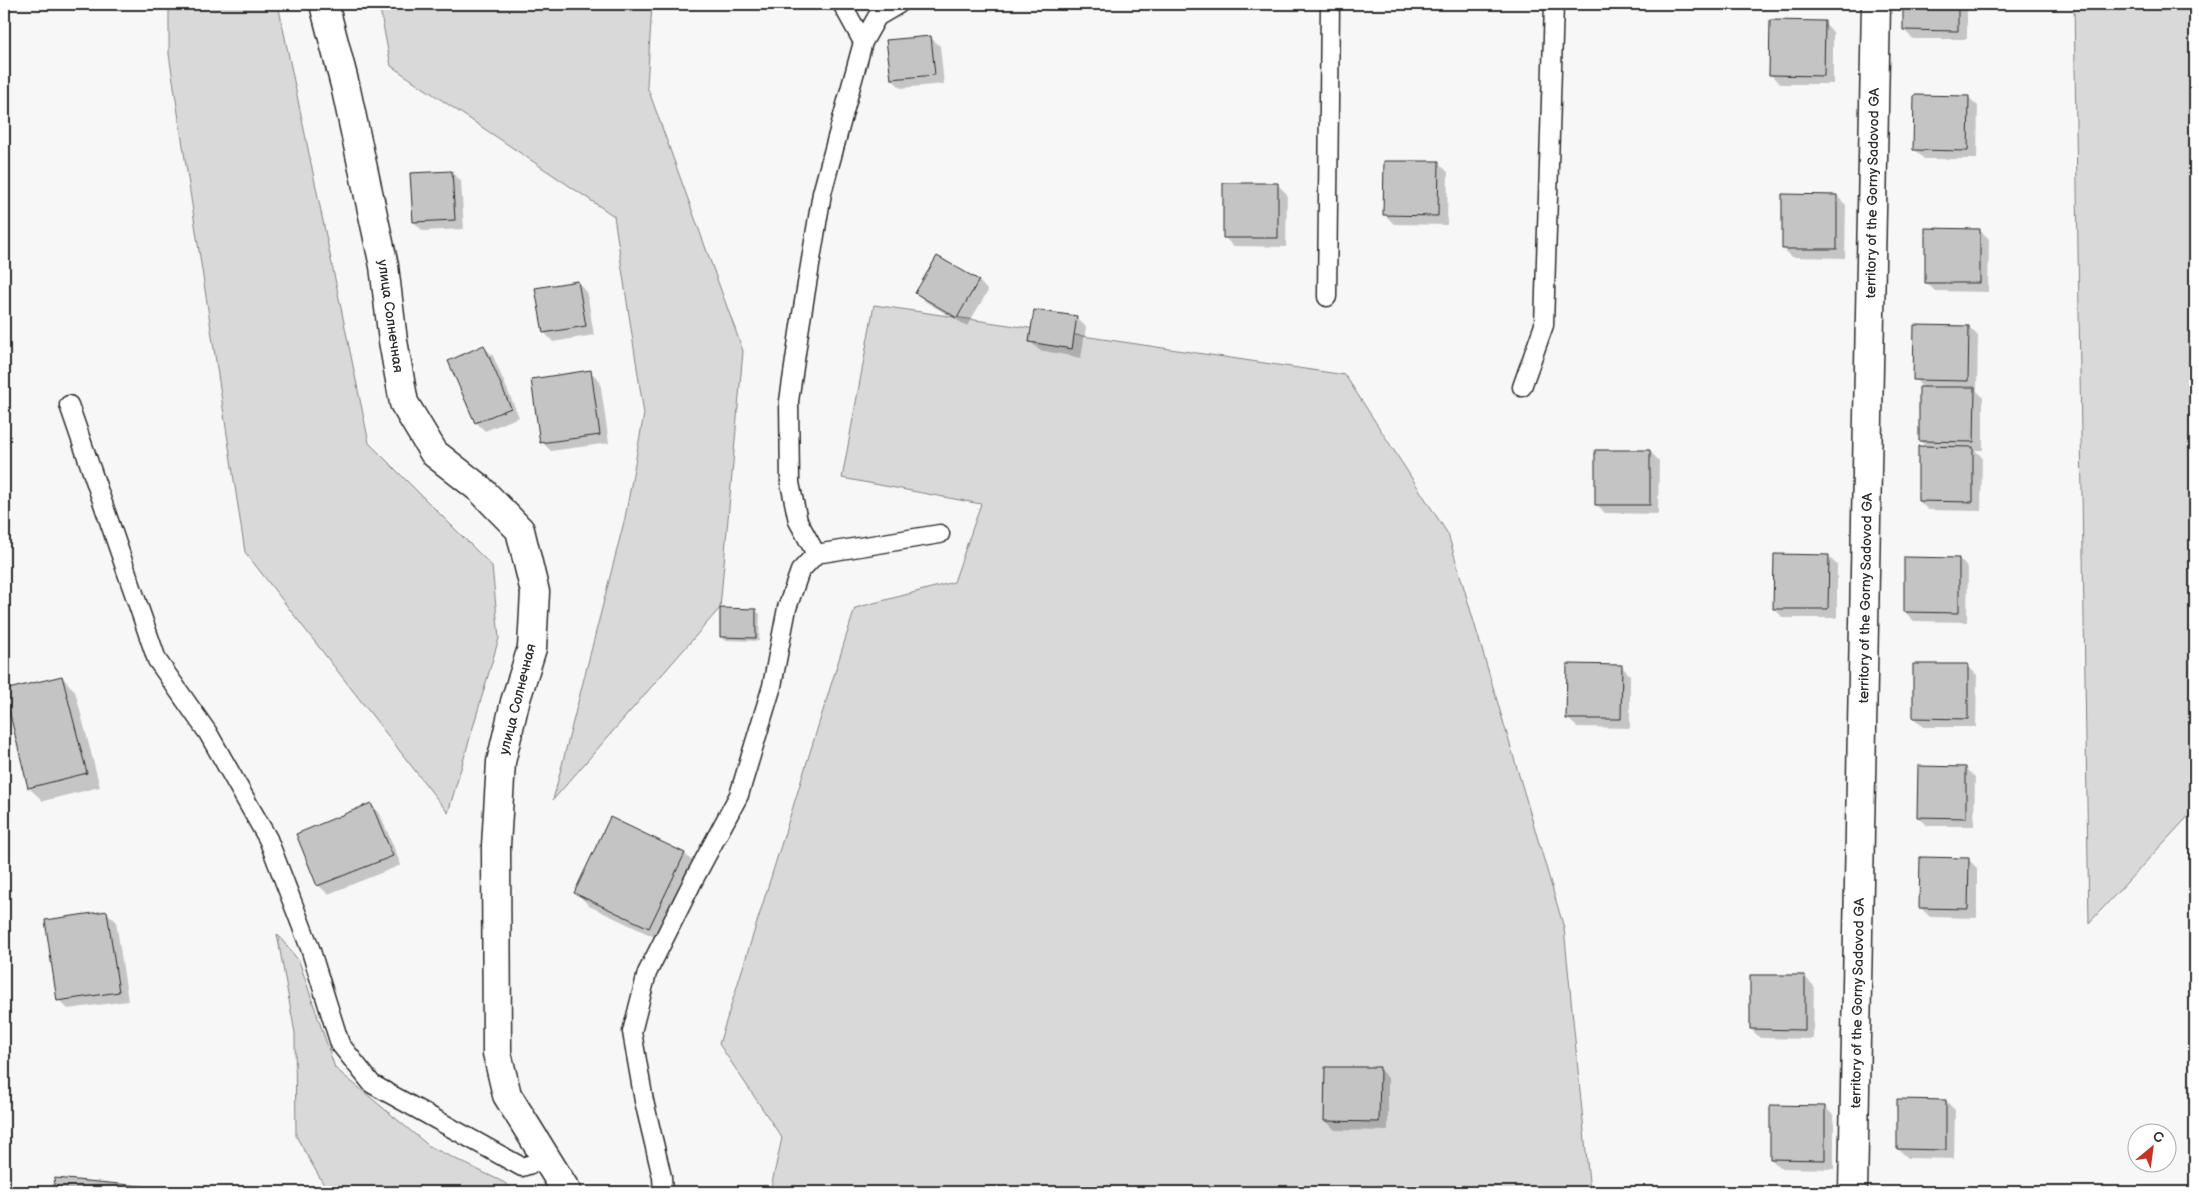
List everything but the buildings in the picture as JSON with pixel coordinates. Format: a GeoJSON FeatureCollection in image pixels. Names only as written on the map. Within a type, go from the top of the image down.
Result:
{"type":"FeatureCollection","features":[{"type":"Feature","properties":{"kind":"street","name":"улица Солнечная"},"geometry":{"type":"LineString","coordinates":[[324,4],[345,86],[384,266],[393,341],[404,403],[434,454],[480,489],[520,530],[535,592],[532,648],[515,702],[501,762],[496,846],[497,1053],[507,1095],[567,1192]]}},
{"type":"Feature","properties":{"kind":"street","name":"territory of the Gorny Sadovod GA"},"geometry":{"type":"LineString","coordinates":[[1853,1192],[1876,4]]}},
{"type":"Feature","properties":{"kind":"lane"},"geometry":{"type":"LineString","coordinates":[[842,4],[863,42]]}},
{"type":"Feature","properties":{"kind":"lane"},"geometry":{"type":"LineString","coordinates":[[816,554],[798,521],[790,483],[790,401],[822,193],[863,42],[877,17],[899,4]]}},
{"type":"Feature","properties":{"kind":"lane"},"geometry":{"type":"LineString","coordinates":[[1327,297],[1330,4]]}},
{"type":"Feature","properties":{"kind":"lane"},"geometry":{"type":"LineString","coordinates":[[1522,387],[1544,325],[1554,4]]}},
{"type":"Feature","properties":{"kind":"lane"},"geometry":{"type":"LineString","coordinates":[[69,405],[157,660],[208,733],[268,839],[310,948],[340,1044],[372,1084],[522,1167],[547,1159]]}},
{"type":"Feature","properties":{"kind":"lane"},"geometry":{"type":"LineString","coordinates":[[663,1192],[662,1177],[644,1101],[632,1032],[647,974],[694,879],[739,795],[772,686],[787,608],[800,571],[816,554],[940,534]]}},
{"type":"Feature","properties":{"kind":"shaded area"},"geometry":{"type":"Polygon","coordinates":[[[169,4],[278,4],[369,443],[492,566],[499,638],[448,813],[245,552],[169,54],[169,4]]]}},
{"type":"Feature","properties":{"kind":"shaded area"},"geometry":{"type":"Polygon","coordinates":[[[379,4],[652,4],[647,86],[743,351],[720,608],[553,800],[625,518],[644,414],[614,216],[391,66],[379,4]]]}},
{"type":"Feature","properties":{"kind":"shaded area"},"geometry":{"type":"Polygon","coordinates":[[[2074,4],[2195,4],[2195,809],[2089,923],[2074,4]]]}},
{"type":"Feature","properties":{"kind":"shaded area"},"geometry":{"type":"Polygon","coordinates":[[[874,305],[1345,375],[1448,534],[1564,928],[1590,1192],[770,1192],[782,1138],[719,1044],[855,608],[954,582],[981,504],[842,478],[874,305]]]}},
{"type":"Feature","properties":{"kind":"shaded area"},"geometry":{"type":"Polygon","coordinates":[[[277,934],[299,961],[335,1068],[429,1146],[503,1182],[518,1192],[328,1192],[296,1136],[295,1033],[277,934]]]}}]}
